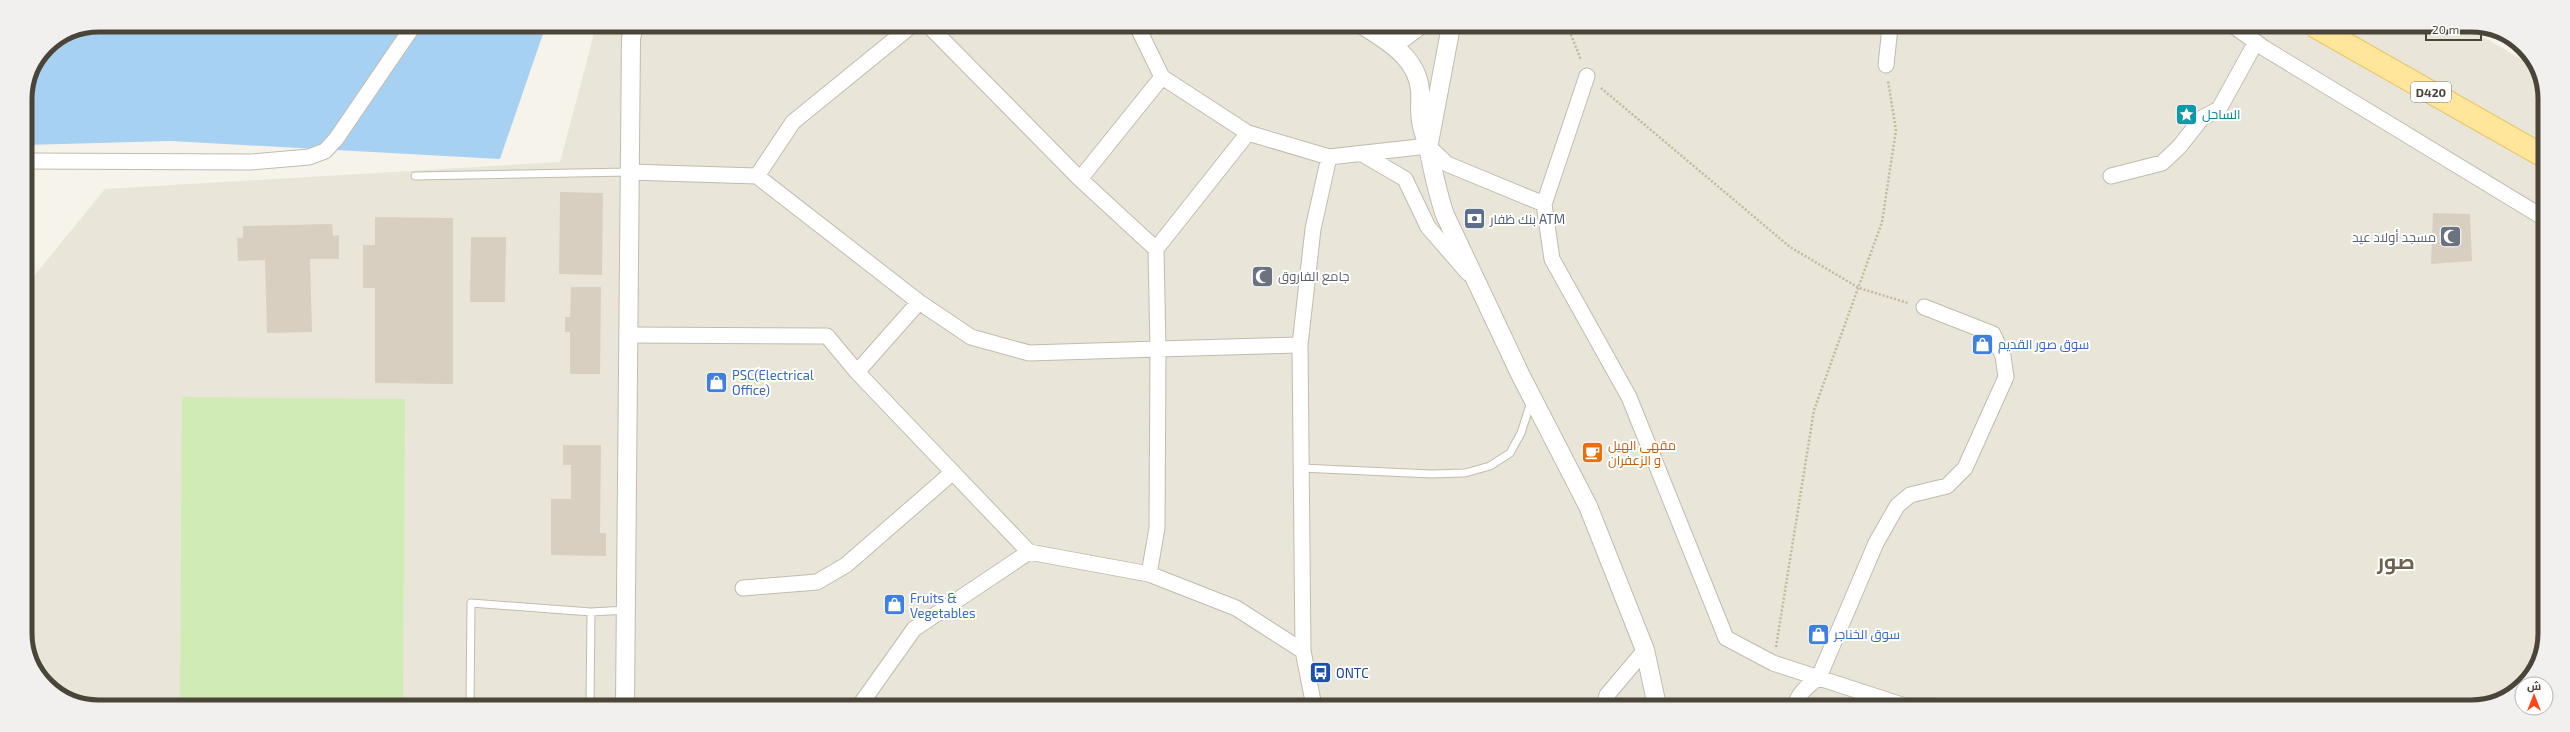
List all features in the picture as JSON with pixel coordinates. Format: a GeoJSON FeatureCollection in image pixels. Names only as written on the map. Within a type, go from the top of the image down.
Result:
{"type":"FeatureCollection","features":[{"type":"Feature","properties":{"kind":"main road","name":"D420"},"geometry":{"type":"LineString","coordinates":[[2325,32],[2538,153]]}},
{"type":"Feature","properties":{"kind":"street"},"geometry":{"type":"LineString","coordinates":[[32,161],[251,162],[309,157],[325,151],[336,139],[409,32]]}},
{"type":"Feature","properties":{"kind":"street"},"geometry":{"type":"LineString","coordinates":[[625,700],[627,610],[629,172],[631,38],[632,32]]}},
{"type":"Feature","properties":{"kind":"street"},"geometry":{"type":"LineString","coordinates":[[757,176],[793,122],[904,32]]}},
{"type":"Feature","properties":{"kind":"street"},"geometry":{"type":"LineString","coordinates":[[935,32],[1080,179],[1156,249]]}},
{"type":"Feature","properties":{"kind":"street"},"geometry":{"type":"LineString","coordinates":[[1140,32],[1162,76],[1248,133],[1329,157],[1364,155],[1428,146]]}},
{"type":"Feature","properties":{"kind":"street"},"geometry":{"type":"LineString","coordinates":[[1373,32],[1405,56],[1417,74],[1420,92],[1421,123],[1428,146],[1436,191],[1478,284],[1532,397],[1588,506],[1645,650],[1656,700]]}},
{"type":"Feature","properties":{"kind":"street"},"geometry":{"type":"LineString","coordinates":[[1388,42],[1403,38],[1411,32]]}},
{"type":"Feature","properties":{"kind":"street"},"geometry":{"type":"LineString","coordinates":[[1428,146],[1450,32]]}},
{"type":"Feature","properties":{"kind":"street"},"geometry":{"type":"LineString","coordinates":[[1886,65],[1889,32]]}},
{"type":"Feature","properties":{"kind":"street"},"geometry":{"type":"LineString","coordinates":[[2242,32],[2538,214]]}},
{"type":"Feature","properties":{"kind":"street"},"geometry":{"type":"LineString","coordinates":[[2111,176],[2162,163],[2179,147],[2202,118],[2219,109],[2256,42]]}},
{"type":"Feature","properties":{"kind":"street"},"geometry":{"type":"LineString","coordinates":[[1080,179],[1162,76]]}},
{"type":"Feature","properties":{"kind":"street"},"geometry":{"type":"LineString","coordinates":[[1587,76],[1544,204],[1552,259],[1629,397],[1726,638],[1773,663],[1887,700]]}},
{"type":"Feature","properties":{"kind":"street"},"geometry":{"type":"LineString","coordinates":[[1149,574],[1157,528],[1158,349],[1156,249],[1248,133]]}},
{"type":"Feature","properties":{"kind":"street"},"geometry":{"type":"LineString","coordinates":[[1428,146],[1447,164],[1544,204]]}},
{"type":"Feature","properties":{"kind":"street"},"geometry":{"type":"LineString","coordinates":[[1364,155],[1405,179],[1428,227],[1478,284]]}},
{"type":"Feature","properties":{"kind":"street"},"geometry":{"type":"LineString","coordinates":[[1313,700],[1303,651],[1300,468],[1300,345],[1312,229],[1329,157]]}},
{"type":"Feature","properties":{"kind":"street"},"geometry":{"type":"LineString","coordinates":[[629,172],[757,176],[919,302],[971,337],[1029,353],[1300,345]]}},
{"type":"Feature","properties":{"kind":"street"},"geometry":{"type":"LineString","coordinates":[[857,372],[919,302]]}},
{"type":"Feature","properties":{"kind":"street"},"geometry":{"type":"LineString","coordinates":[[1796,700],[1806,688],[1819,677],[1876,543],[1897,506],[1910,495],[1947,486],[1965,468],[2006,377],[2003,356],[1993,334],[1924,307]]}},
{"type":"Feature","properties":{"kind":"street"},"geometry":{"type":"LineString","coordinates":[[629,335],[827,336],[857,372],[1029,552],[1149,574],[1236,608],[1303,651]]}},
{"type":"Feature","properties":{"kind":"street"},"geometry":{"type":"LineString","coordinates":[[743,588],[817,582],[846,565],[953,472]]}},
{"type":"Feature","properties":{"kind":"street"},"geometry":{"type":"LineString","coordinates":[[864,700],[914,629],[1029,552]]}},
{"type":"Feature","properties":{"kind":"street"},"geometry":{"type":"LineString","coordinates":[[1606,700],[1607,695],[1645,650]]}},
{"type":"Feature","properties":{"kind":"lane"},"geometry":{"type":"LineString","coordinates":[[415,176],[629,172]]}},
{"type":"Feature","properties":{"kind":"lane"},"geometry":{"type":"LineString","coordinates":[[1300,468],[1431,474],[1465,473],[1490,466],[1510,453],[1521,432],[1532,397]]}},
{"type":"Feature","properties":{"kind":"lane"},"geometry":{"type":"LineString","coordinates":[[470,700],[471,603],[591,612],[627,610]]}},
{"type":"Feature","properties":{"kind":"lane"},"geometry":{"type":"LineString","coordinates":[[590,700],[591,612]]}},
{"type":"Feature","properties":{"kind":"path"},"geometry":{"type":"LineString","coordinates":[[1570,32],[1587,76],[1790,247],[1859,288],[1924,307]]}},
{"type":"Feature","properties":{"kind":"path"},"geometry":{"type":"LineString","coordinates":[[1773,663],[1814,410],[1882,222],[1896,130],[1886,65]]}},
{"type":"Feature","properties":{"kind":"shaded area","name":"صور"},"geometry":{"type":"Polygon","coordinates":[[[594,32],[2475,32],[2527,62],[2534,77],[2538,94],[2538,633],[2536,650],[2527,670],[2522,676],[2514,676],[2514,684],[2512,686],[2493,696],[2484,699],[2471,700],[99,700],[82,698],[62,689],[46,674],[36,655],[32,638],[32,278],[105,189],[560,162],[594,32]]]}},
{"type":"Feature","properties":{"kind":"green space"},"geometry":{"type":"Polygon","coordinates":[[[182,397],[405,399],[403,700],[180,700],[182,397]]]}},
{"type":"Feature","properties":{"kind":"water"},"geometry":{"type":"Polygon","coordinates":[[[99,32],[544,32],[500,159],[171,141],[32,145],[33,86],[37,73],[43,62],[62,43],[73,37],[86,33],[99,32]]]}},
{"type":"Feature","properties":{"kind":"building"},"geometry":{"type":"Polygon","coordinates":[[[560,192],[603,193],[602,275],[559,274],[560,192]]]}},
{"type":"Feature","properties":{"kind":"building","name":"مسجد أولاد عيد"},"geometry":{"type":"Polygon","coordinates":[[[2433,213],[2470,214],[2472,261],[2431,264],[2433,213]]]}},
{"type":"Feature","properties":{"kind":"building"},"geometry":{"type":"Polygon","coordinates":[[[375,217],[453,218],[453,384],[375,383],[375,288],[363,288],[363,245],[375,245],[375,217]]]}},
{"type":"Feature","properties":{"kind":"building"},"geometry":{"type":"Polygon","coordinates":[[[332,224],[333,236],[339,235],[339,259],[310,259],[312,332],[267,333],[265,260],[238,261],[237,238],[243,238],[243,226],[332,224]]]}},
{"type":"Feature","properties":{"kind":"building"},"geometry":{"type":"Polygon","coordinates":[[[471,237],[506,237],[505,302],[470,302],[471,237]]]}},
{"type":"Feature","properties":{"kind":"building"},"geometry":{"type":"Polygon","coordinates":[[[571,287],[601,287],[600,374],[570,374],[570,332],[565,332],[565,317],[570,317],[571,287]]]}},
{"type":"Feature","properties":{"kind":"building"},"geometry":{"type":"Polygon","coordinates":[[[563,445],[601,445],[600,533],[606,533],[606,556],[551,555],[551,499],[571,499],[571,465],[563,465],[563,445]]]}},
{"type":"Feature","properties":{"kind":"place","name":"الساحل"},"geometry":{"type":"Point","coordinates":[2186,114]}},
{"type":"Feature","properties":{"kind":"place","name":"بنك ظفار ATM"},"geometry":{"type":"Point","coordinates":[1475,219]}},
{"type":"Feature","properties":{"kind":"place","name":"مسجد أولاد عيد"},"geometry":{"type":"Point","coordinates":[2451,237]}},
{"type":"Feature","properties":{"kind":"place","name":"جامع الفاروق"},"geometry":{"type":"Point","coordinates":[1263,276]}},
{"type":"Feature","properties":{"kind":"place","name":"سوق صور القديم"},"geometry":{"type":"Point","coordinates":[1982,344]}},
{"type":"Feature","properties":{"kind":"place","name":"PSC(Electrical Office)"},"geometry":{"type":"Point","coordinates":[717,382]}},
{"type":"Feature","properties":{"kind":"place","name":"مقهى الهيل و الزعفران"},"geometry":{"type":"Point","coordinates":[1592,452]}},
{"type":"Feature","properties":{"kind":"place","name":"Fruits & Vegetables"},"geometry":{"type":"Point","coordinates":[895,605]}},
{"type":"Feature","properties":{"kind":"place","name":"سوق الخناجر"},"geometry":{"type":"Point","coordinates":[1818,634]}},
{"type":"Feature","properties":{"kind":"place","name":"ONTC"},"geometry":{"type":"Point","coordinates":[1320,673]}},
{"type":"Feature","properties":{"kind":"district","name":"صور"},"geometry":{"type":"Point","coordinates":[2396,560]}}]}
